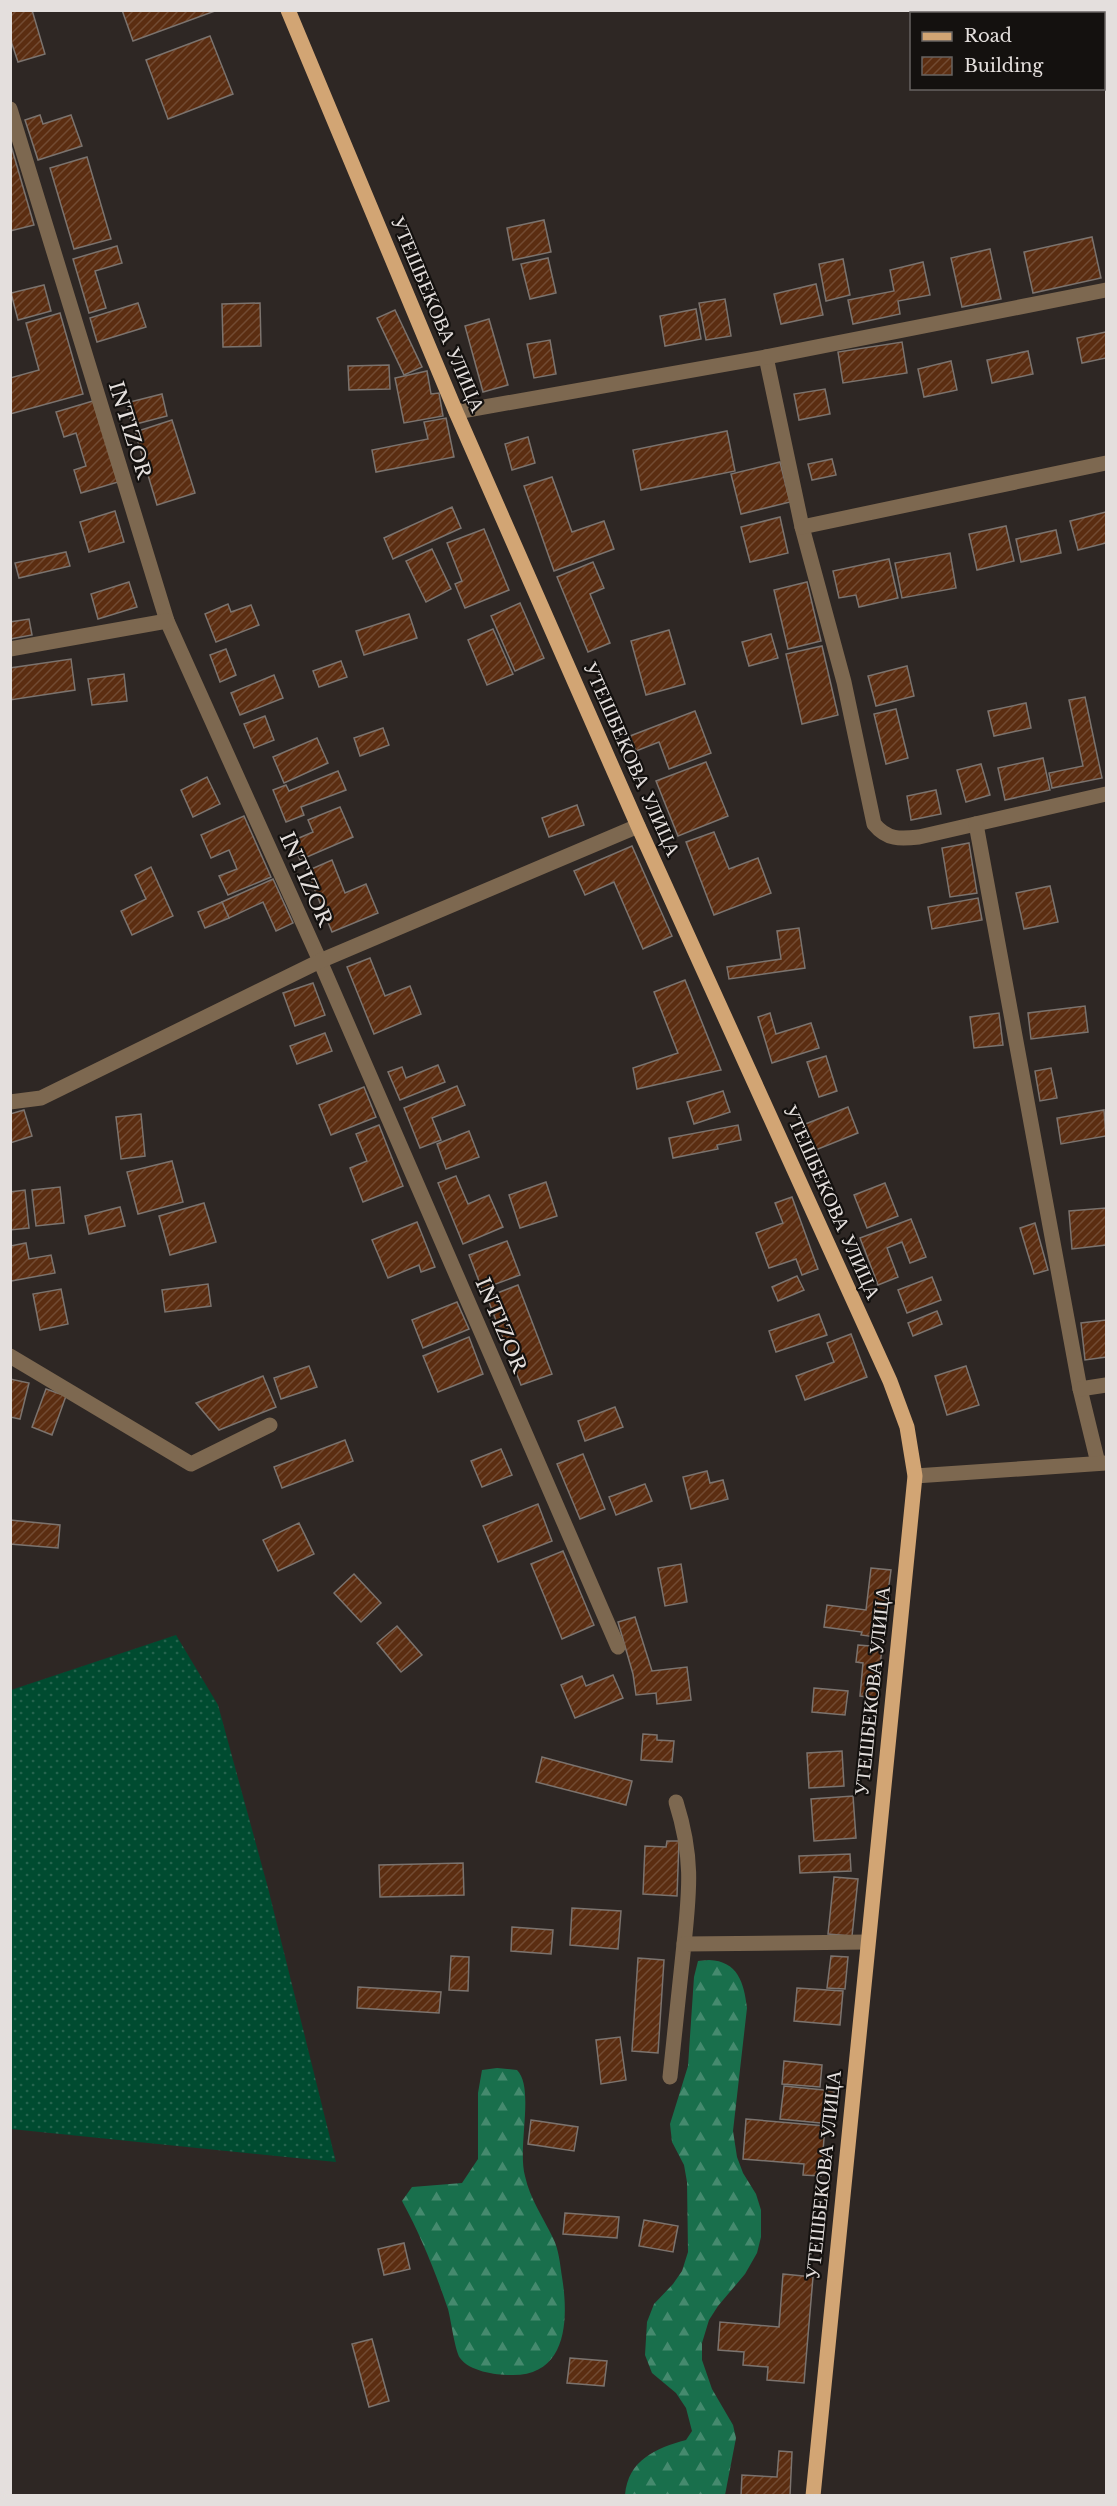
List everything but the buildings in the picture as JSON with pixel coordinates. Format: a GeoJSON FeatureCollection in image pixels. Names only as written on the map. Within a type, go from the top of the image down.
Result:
{"type":"FeatureCollection","features":[{"type":"Feature","properties":{"kind":"main road","name":"УТЕШБЕКОВА УЛИЦА"},"geometry":{"type":"LineString","coordinates":[[288,10],[456,412],[638,826],[890,1381],[907,1427],[915,1476],[813,2496]]}},
{"type":"Feature","properties":{"kind":"street","name":"INTIZOR"},"geometry":{"type":"LineString","coordinates":[[10,109],[166,621],[320,961],[618,1647]]}},
{"type":"Feature","properties":{"kind":"street"},"geometry":{"type":"LineString","coordinates":[[456,412],[766,357],[1107,290]]}},
{"type":"Feature","properties":{"kind":"street"},"geometry":{"type":"LineString","coordinates":[[766,357],[802,527],[844,682],[874,824],[882,834],[898,839],[1107,794]]}},
{"type":"Feature","properties":{"kind":"street"},"geometry":{"type":"LineString","coordinates":[[802,527],[1107,463]]}},
{"type":"Feature","properties":{"kind":"street"},"geometry":{"type":"LineString","coordinates":[[10,649],[166,621]]}},
{"type":"Feature","properties":{"kind":"street"},"geometry":{"type":"LineString","coordinates":[[915,1476],[1102,1463],[1080,1389],[976,824]]}},
{"type":"Feature","properties":{"kind":"street"},"geometry":{"type":"LineString","coordinates":[[10,1102],[41,1098],[320,961],[638,826]]}},
{"type":"Feature","properties":{"kind":"street"},"geometry":{"type":"LineString","coordinates":[[10,1356],[191,1464],[270,1425]]}},
{"type":"Feature","properties":{"kind":"street"},"geometry":{"type":"LineString","coordinates":[[1080,1389],[1107,1385]]}},
{"type":"Feature","properties":{"kind":"street"},"geometry":{"type":"LineString","coordinates":[[670,2077],[690,1892],[689,1854],[676,1802]]}},
{"type":"Feature","properties":{"kind":"street"},"geometry":{"type":"LineString","coordinates":[[684,1944],[867,1942]]}},
{"type":"Feature","properties":{"kind":"green space"},"geometry":{"type":"Polygon","coordinates":[[[176,1635],[218,1705],[268,1888],[336,2162],[11,2129],[11,1690],[176,1635]]]}},
{"type":"Feature","properties":{"kind":"green space"},"geometry":{"type":"Polygon","coordinates":[[[709,1960],[727,1964],[733,1969],[738,1975],[746,1999],[747,2008],[733,2131],[737,2157],[743,2173],[756,2194],[761,2210],[761,2237],[757,2253],[745,2274],[709,2320],[702,2343],[702,2360],[712,2389],[733,2425],[736,2438],[725,2495],[625,2495],[632,2473],[645,2457],[664,2447],[686,2440],[692,2431],[686,2408],[676,2393],[652,2373],[645,2355],[647,2322],[654,2304],[682,2271],[688,2252],[687,2182],[684,2165],[672,2142],[670,2124],[688,2066],[694,1977],[698,1961],[709,1960]]]}},
{"type":"Feature","properties":{"kind":"green space"},"geometry":{"type":"Polygon","coordinates":[[[497,2068],[517,2070],[522,2079],[525,2090],[523,2164],[525,2176],[533,2200],[557,2247],[565,2311],[560,2343],[553,2356],[543,2367],[529,2373],[510,2375],[476,2369],[460,2358],[448,2309],[438,2281],[402,2201],[412,2187],[462,2183],[478,2159],[478,2093],[482,2070],[497,2068]]]}}]}
